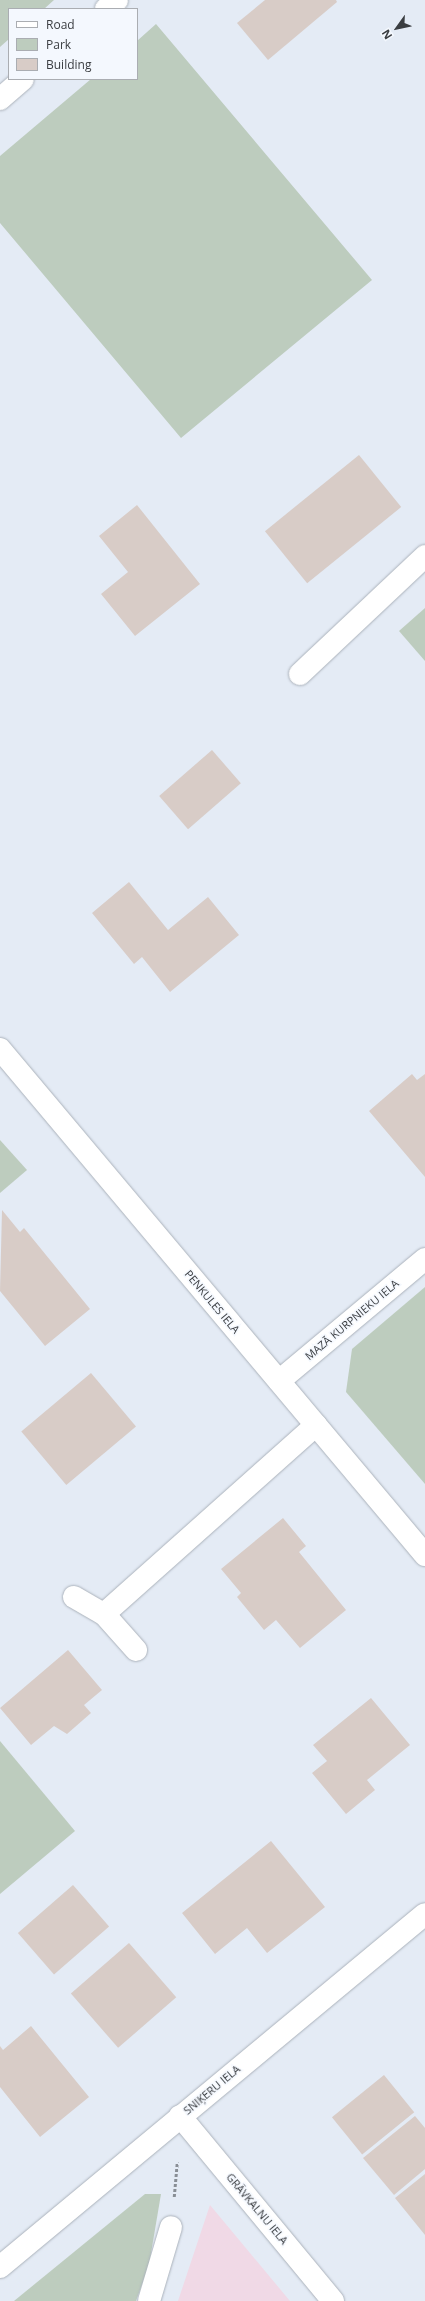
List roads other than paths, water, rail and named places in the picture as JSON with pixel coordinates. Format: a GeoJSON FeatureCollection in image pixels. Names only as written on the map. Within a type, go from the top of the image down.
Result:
{"type":"FeatureCollection","features":[{"type":"Feature","properties":{"kind":"street"},"geometry":{"type":"LineString","coordinates":[[107,8],[117,0]]}},
{"type":"Feature","properties":{"kind":"street"},"geometry":{"type":"LineString","coordinates":[[0,99],[23,80]]}},
{"type":"Feature","properties":{"kind":"street"},"geometry":{"type":"LineString","coordinates":[[300,674],[425,556]]}},
{"type":"Feature","properties":{"kind":"street","name":"PENKULES IELA"},"geometry":{"type":"LineString","coordinates":[[0,1049],[425,1555]]}},
{"type":"Feature","properties":{"kind":"street","name":"MAZĀ KURPNIEKU IELA"},"geometry":{"type":"LineString","coordinates":[[279,1381],[425,1259]]}},
{"type":"Feature","properties":{"kind":"street"},"geometry":{"type":"LineString","coordinates":[[104,1614],[316,1425]]}},
{"type":"Feature","properties":{"kind":"street"},"geometry":{"type":"LineString","coordinates":[[74,1597],[104,1614],[136,1650]]}},
{"type":"Feature","properties":{"kind":"street","name":"SNIĶERU IELA"},"geometry":{"type":"LineString","coordinates":[[4,2257],[180,2116],[425,1914]]}},
{"type":"Feature","properties":{"kind":"street","name":"GRĀVKALNU IELA"},"geometry":{"type":"LineString","coordinates":[[180,2116],[333,2301]]}},
{"type":"Feature","properties":{"kind":"street"},"geometry":{"type":"LineString","coordinates":[[149,2301],[171,2227]]}}]}
